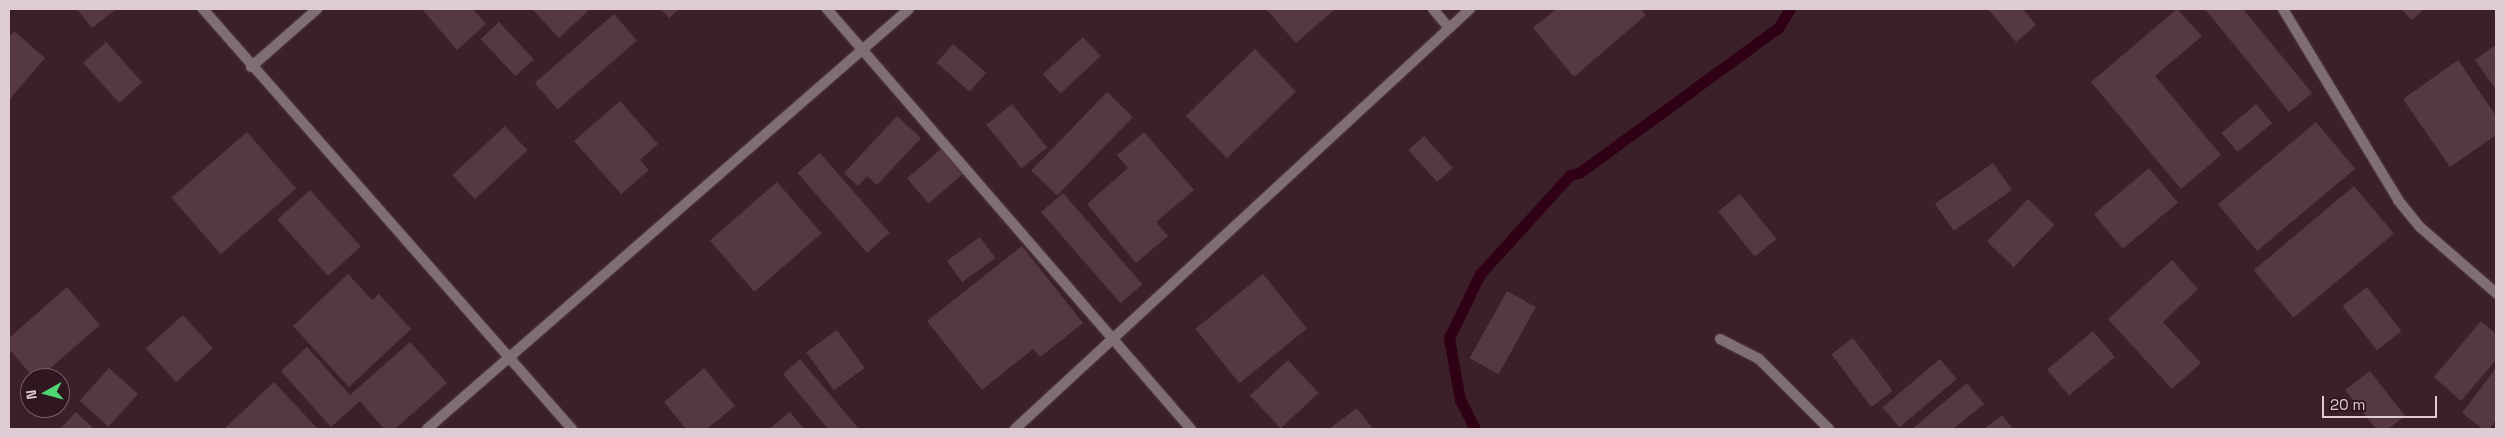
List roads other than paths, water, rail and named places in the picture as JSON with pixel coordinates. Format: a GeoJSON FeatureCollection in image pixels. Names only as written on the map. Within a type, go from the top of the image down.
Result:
{"type":"FeatureCollection","features":[{"type":"Feature","properties":{"kind":"street"},"geometry":{"type":"LineString","coordinates":[[203,9],[251,66],[572,429]]}},
{"type":"Feature","properties":{"kind":"street"},"geometry":{"type":"LineString","coordinates":[[251,66],[316,9]]}},
{"type":"Feature","properties":{"kind":"street"},"geometry":{"type":"LineString","coordinates":[[827,9],[1191,429]]}},
{"type":"Feature","properties":{"kind":"street"},"geometry":{"type":"LineString","coordinates":[[427,429],[510,360],[909,9]]}},
{"type":"Feature","properties":{"kind":"street"},"geometry":{"type":"LineString","coordinates":[[1432,9],[1449,28]]}},
{"type":"Feature","properties":{"kind":"street"},"geometry":{"type":"LineString","coordinates":[[1015,429],[1114,340],[1470,9]]}},
{"type":"Feature","properties":{"kind":"street"},"geometry":{"type":"LineString","coordinates":[[2282,9],[2398,200],[2420,227],[2496,293]]}},
{"type":"Feature","properties":{"kind":"street"},"geometry":{"type":"LineString","coordinates":[[1720,339],[1759,359],[1829,429]]}},
{"type":"Feature","properties":{"kind":"waterway"},"geometry":{"type":"LineString","coordinates":[[1475,429],[1460,400],[1449,338],[1480,274],[1570,175],[1579,173],[1778,28],[1790,9]]}}]}
